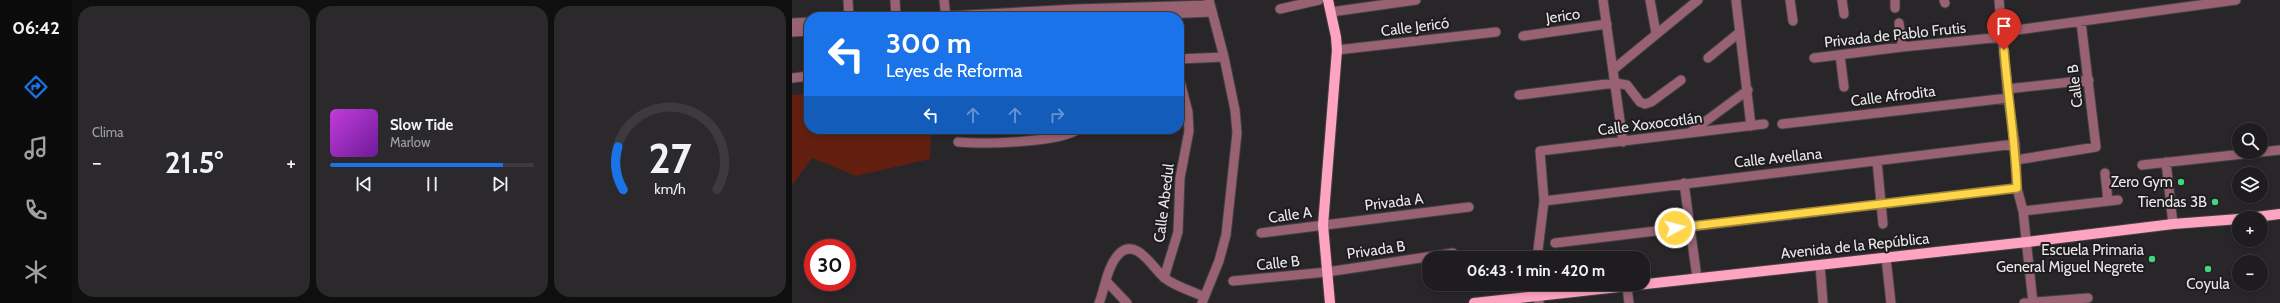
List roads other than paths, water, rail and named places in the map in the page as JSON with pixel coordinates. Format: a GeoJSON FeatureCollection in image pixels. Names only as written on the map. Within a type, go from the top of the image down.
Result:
{"type":"FeatureCollection","features":[{"type":"Feature","properties":{"kind":"main road"},"geometry":{"type":"LineString","coordinates":[[1328,0],[1337,50],[1323,225],[1326,272],[1330,303]]}},
{"type":"Feature","properties":{"kind":"main road"},"geometry":{"type":"LineString","coordinates":[[2268,216],[2280,214]]}},
{"type":"Feature","properties":{"kind":"main road","name":"Avenida de la República"},"geometry":{"type":"LineString","coordinates":[[1650,284],[2027,242],[2173,224],[2232,220]]}},
{"type":"Feature","properties":{"kind":"main road","name":"Avenida de la República"},"geometry":{"type":"LineString","coordinates":[[1474,303],[1538,300],[1600,291]]}},
{"type":"Feature","properties":{"kind":"street"},"geometry":{"type":"LineString","coordinates":[[848,0],[849,12]]}},
{"type":"Feature","properties":{"kind":"street"},"geometry":{"type":"LineString","coordinates":[[895,0],[896,12]]}},
{"type":"Feature","properties":{"kind":"street"},"geometry":{"type":"LineString","coordinates":[[944,0],[945,12]]}},
{"type":"Feature","properties":{"kind":"street"},"geometry":{"type":"LineString","coordinates":[[1280,9],[1319,0]]}},
{"type":"Feature","properties":{"kind":"street"},"geometry":{"type":"LineString","coordinates":[[1331,12],[1365,3],[1410,0]]}},
{"type":"Feature","properties":{"kind":"street"},"geometry":{"type":"LineString","coordinates":[[1603,0],[1614,69],[1623,142]]}},
{"type":"Feature","properties":{"kind":"street"},"geometry":{"type":"LineString","coordinates":[[1650,0],[1656,33]]}},
{"type":"Feature","properties":{"kind":"street"},"geometry":{"type":"LineString","coordinates":[[1614,69],[1698,0]]}},
{"type":"Feature","properties":{"kind":"street"},"geometry":{"type":"LineString","coordinates":[[1736,0],[1748,90],[1751,126]]}},
{"type":"Feature","properties":{"kind":"street"},"geometry":{"type":"LineString","coordinates":[[1790,0],[1793,21]]}},
{"type":"Feature","properties":{"kind":"street"},"geometry":{"type":"LineString","coordinates":[[1842,0],[1844,14]]}},
{"type":"Feature","properties":{"kind":"street"},"geometry":{"type":"LineString","coordinates":[[1999,0],[2008,93],[2015,144],[2017,188],[2023,211],[2027,242],[2030,303],[2088,298]]}},
{"type":"Feature","properties":{"kind":"street","name":"Privada de Pablo Frutis"},"geometry":{"type":"LineString","coordinates":[[1814,58],[2003,34],[2081,22],[2182,3],[2236,0]]}},
{"type":"Feature","properties":{"kind":"street"},"geometry":{"type":"LineString","coordinates":[[1023,12],[1058,5],[1074,12]]}},
{"type":"Feature","properties":{"kind":"street"},"geometry":{"type":"LineString","coordinates":[[1093,12],[1210,5]]}},
{"type":"Feature","properties":{"kind":"street"},"geometry":{"type":"LineString","coordinates":[[1139,12],[1210,5]]}},
{"type":"Feature","properties":{"kind":"street"},"geometry":{"type":"LineString","coordinates":[[1099,303],[1110,269],[1118,255],[1123,251],[1138,251],[1152,262],[1164,278],[1203,300],[1219,261],[1226,235],[1237,133],[1235,110],[1224,57],[1210,5]]}},
{"type":"Feature","properties":{"kind":"street"},"geometry":{"type":"LineString","coordinates":[[792,23],[804,22]]}},
{"type":"Feature","properties":{"kind":"street","name":"Calle B"},"geometry":{"type":"LineString","coordinates":[[2016,160],[2096,147],[2081,22]]}},
{"type":"Feature","properties":{"kind":"street"},"geometry":{"type":"LineString","coordinates":[[1899,23],[1902,47]]}},
{"type":"Feature","properties":{"kind":"street","name":"Jerico"},"geometry":{"type":"LineString","coordinates":[[1522,36],[1607,24]]}},
{"type":"Feature","properties":{"kind":"street"},"geometry":{"type":"LineString","coordinates":[[792,32],[804,31]]}},
{"type":"Feature","properties":{"kind":"street","name":"Calle Jericó"},"geometry":{"type":"LineString","coordinates":[[1337,50],[1496,32]]}},
{"type":"Feature","properties":{"kind":"street"},"geometry":{"type":"LineString","coordinates":[[1708,58],[1740,32]]}},
{"type":"Feature","properties":{"kind":"street"},"geometry":{"type":"LineString","coordinates":[[1840,55],[1844,87]]}},
{"type":"Feature","properties":{"kind":"street"},"geometry":{"type":"LineString","coordinates":[[1184,60],[1224,57]]}},
{"type":"Feature","properties":{"kind":"street"},"geometry":{"type":"LineString","coordinates":[[792,78],[804,77]]}},
{"type":"Feature","properties":{"kind":"street"},"geometry":{"type":"LineString","coordinates":[[1519,95],[1615,83],[1626,85],[1640,102],[1645,104],[1651,102],[1680,80]]}},
{"type":"Feature","properties":{"kind":"street","name":"Calle Afrodita"},"geometry":{"type":"LineString","coordinates":[[1782,124],[2008,93],[2089,80]]}},
{"type":"Feature","properties":{"kind":"street"},"geometry":{"type":"LineString","coordinates":[[1690,133],[1748,90]]}},
{"type":"Feature","properties":{"kind":"street","name":"Calle Abedul"},"geometry":{"type":"LineString","coordinates":[[1164,278],[1178,232],[1180,178],[1189,131],[1188,112],[1184,96]]}},
{"type":"Feature","properties":{"kind":"street","name":"Calle Xoxocotlán"},"geometry":{"type":"LineString","coordinates":[[1544,201],[1540,151],[1764,124]]}},
{"type":"Feature","properties":{"kind":"street"},"geometry":{"type":"LineString","coordinates":[[958,142],[978,144],[1045,134]]}},
{"type":"Feature","properties":{"kind":"street","name":"Calle Avellana"},"geometry":{"type":"LineString","coordinates":[[1544,201],[2015,144]]}},
{"type":"Feature","properties":{"kind":"street"},"geometry":{"type":"LineString","coordinates":[[2142,165],[2280,150]]}},
{"type":"Feature","properties":{"kind":"street"},"geometry":{"type":"LineString","coordinates":[[1877,161],[1882,224]]}},
{"type":"Feature","properties":{"kind":"street"},"geometry":{"type":"LineString","coordinates":[[2166,162],[2173,224]]}},
{"type":"Feature","properties":{"kind":"street"},"geometry":{"type":"LineString","coordinates":[[2105,173],[2108,201]]}},
{"type":"Feature","properties":{"kind":"street"},"geometry":{"type":"LineString","coordinates":[[1684,183],[1697,278]]}},
{"type":"Feature","properties":{"kind":"street"},"geometry":{"type":"LineString","coordinates":[[1555,243],[2017,188]]}},
{"type":"Feature","properties":{"kind":"street"},"geometry":{"type":"LineString","coordinates":[[2023,211],[2118,200]]}},
{"type":"Feature","properties":{"kind":"street"},"geometry":{"type":"LineString","coordinates":[[1538,251],[1544,201]]}},
{"type":"Feature","properties":{"kind":"street","name":"Privada A"},"geometry":{"type":"LineString","coordinates":[[1323,225],[1469,207]]}},
{"type":"Feature","properties":{"kind":"street","name":"Calle A"},"geometry":{"type":"LineString","coordinates":[[1262,233],[1323,225]]}},
{"type":"Feature","properties":{"kind":"street","name":"Privada B"},"geometry":{"type":"LineString","coordinates":[[1326,272],[1422,258]]}},
{"type":"Feature","properties":{"kind":"street"},"geometry":{"type":"LineString","coordinates":[[1886,258],[1891,303]]}},
{"type":"Feature","properties":{"kind":"street"},"geometry":{"type":"LineString","coordinates":[[1820,265],[1823,303]]}},
{"type":"Feature","properties":{"kind":"street","name":"Calle B"},"geometry":{"type":"LineString","coordinates":[[1233,282],[1326,272]]}},
{"type":"Feature","properties":{"kind":"street"},"geometry":{"type":"LineString","coordinates":[[1107,282],[1127,303]]}},
{"type":"Feature","properties":{"kind":"street"},"geometry":{"type":"LineString","coordinates":[[1628,291],[1629,303]]}},
{"type":"Feature","properties":{"kind":"place","name":"Zero Gym"},"geometry":{"type":"Point","coordinates":[2181,182]}},
{"type":"Feature","properties":{"kind":"place","name":"Tiendas 3B"},"geometry":{"type":"Point","coordinates":[2215,202]}},
{"type":"Feature","properties":{"kind":"place","name":"Escuela Primaria General Miguel Negrete"},"geometry":{"type":"Point","coordinates":[2152,259]}},
{"type":"Feature","properties":{"kind":"place","name":"Coyula"},"geometry":{"type":"Point","coordinates":[2208,269]}}]}
